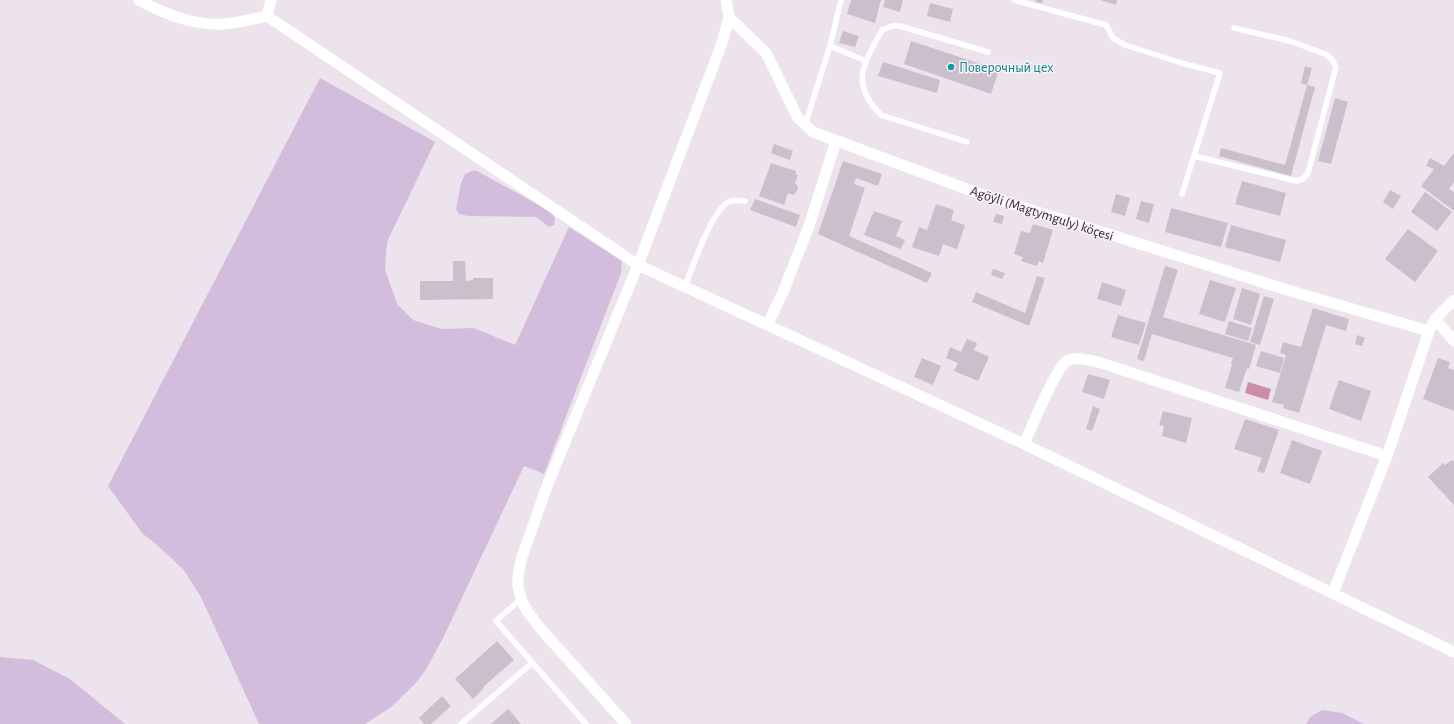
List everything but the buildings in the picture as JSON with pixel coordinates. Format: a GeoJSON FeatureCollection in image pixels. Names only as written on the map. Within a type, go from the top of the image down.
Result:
{"type":"FeatureCollection","features":[{"type":"Feature","properties":{"kind":"street"},"geometry":{"type":"LineString","coordinates":[[138,0],[159,11],[192,22],[223,24],[267,16],[638,265],[1024,444],[1454,652]]}},
{"type":"Feature","properties":{"kind":"street"},"geometry":{"type":"LineString","coordinates":[[159,11],[161,0]]}},
{"type":"Feature","properties":{"kind":"street"},"geometry":{"type":"LineString","coordinates":[[267,16],[271,0]]}},
{"type":"Feature","properties":{"kind":"street"},"geometry":{"type":"LineString","coordinates":[[626,724],[540,628],[527,611],[521,599],[518,586],[518,576],[521,560],[547,486],[638,265],[722,43],[729,17],[726,0]]}},
{"type":"Feature","properties":{"kind":"street","name":"Agöýli (Magtymguly) köçesi"},"geometry":{"type":"LineString","coordinates":[[729,17],[766,53],[798,118],[814,132],[980,194],[1294,292],[1429,331]]}},
{"type":"Feature","properties":{"kind":"street"},"geometry":{"type":"LineString","coordinates":[[768,324],[783,292],[809,226],[836,141]]}},
{"type":"Feature","properties":{"kind":"street"},"geometry":{"type":"LineString","coordinates":[[1332,592],[1387,456],[1429,331],[1436,319],[1454,300]]}},
{"type":"Feature","properties":{"kind":"street"},"geometry":{"type":"LineString","coordinates":[[1436,319],[1454,341]]}},
{"type":"Feature","properties":{"kind":"street"},"geometry":{"type":"LineString","coordinates":[[1024,444],[1058,372],[1066,362],[1080,358],[1098,362],[1387,456]]}},
{"type":"Feature","properties":{"kind":"lane"},"geometry":{"type":"LineString","coordinates":[[805,125],[830,46],[841,0]]}},
{"type":"Feature","properties":{"kind":"lane"},"geometry":{"type":"LineString","coordinates":[[1014,0],[1106,25],[1113,38],[1125,45],[1185,64],[1220,73],[1182,194]]}},
{"type":"Feature","properties":{"kind":"lane"},"geometry":{"type":"LineString","coordinates":[[967,142],[881,115],[871,105],[862,82],[862,77],[866,61],[882,30],[892,26],[900,26],[988,52]]}},
{"type":"Feature","properties":{"kind":"lane"},"geometry":{"type":"LineString","coordinates":[[1194,156],[1296,181],[1303,179],[1308,173],[1336,67],[1334,62],[1325,54],[1290,41],[1234,28]]}},
{"type":"Feature","properties":{"kind":"lane"},"geometry":{"type":"LineString","coordinates":[[830,46],[866,61]]}},
{"type":"Feature","properties":{"kind":"lane"},"geometry":{"type":"LineString","coordinates":[[685,286],[706,234],[719,210],[732,200],[745,201]]}},
{"type":"Feature","properties":{"kind":"lane"},"geometry":{"type":"LineString","coordinates":[[521,599],[496,622],[586,724]]}},
{"type":"Feature","properties":{"kind":"lane"},"geometry":{"type":"LineString","coordinates":[[461,724],[532,662]]}},
{"type":"Feature","properties":{"kind":"shaded area"},"geometry":{"type":"Polygon","coordinates":[[[320,78],[435,142],[387,242],[385,269],[397,304],[413,320],[441,329],[474,328],[515,345],[569,227],[622,261],[621,273],[544,474],[524,466],[444,636],[427,668],[415,684],[391,707],[365,724],[259,724],[201,597],[183,569],[142,533],[108,486],[320,78]]]}},
{"type":"Feature","properties":{"kind":"shaded area"},"geometry":{"type":"Polygon","coordinates":[[[475,170],[548,210],[554,216],[554,225],[549,227],[536,217],[468,216],[459,214],[456,209],[461,183],[465,174],[475,170]]]}},
{"type":"Feature","properties":{"kind":"shaded area"},"geometry":{"type":"Polygon","coordinates":[[[1248,382],[1271,389],[1268,400],[1245,393],[1248,382]]]}},
{"type":"Feature","properties":{"kind":"shaded area"},"geometry":{"type":"Polygon","coordinates":[[[0,657],[33,660],[70,679],[125,724],[0,724],[0,657]]]}},
{"type":"Feature","properties":{"kind":"shaded area"},"geometry":{"type":"Polygon","coordinates":[[[1322,710],[1342,713],[1364,724],[1306,724],[1310,717],[1322,710]]]}},
{"type":"Feature","properties":{"kind":"place","name":"Поверочный цех"},"geometry":{"type":"Point","coordinates":[951,67]}}]}
